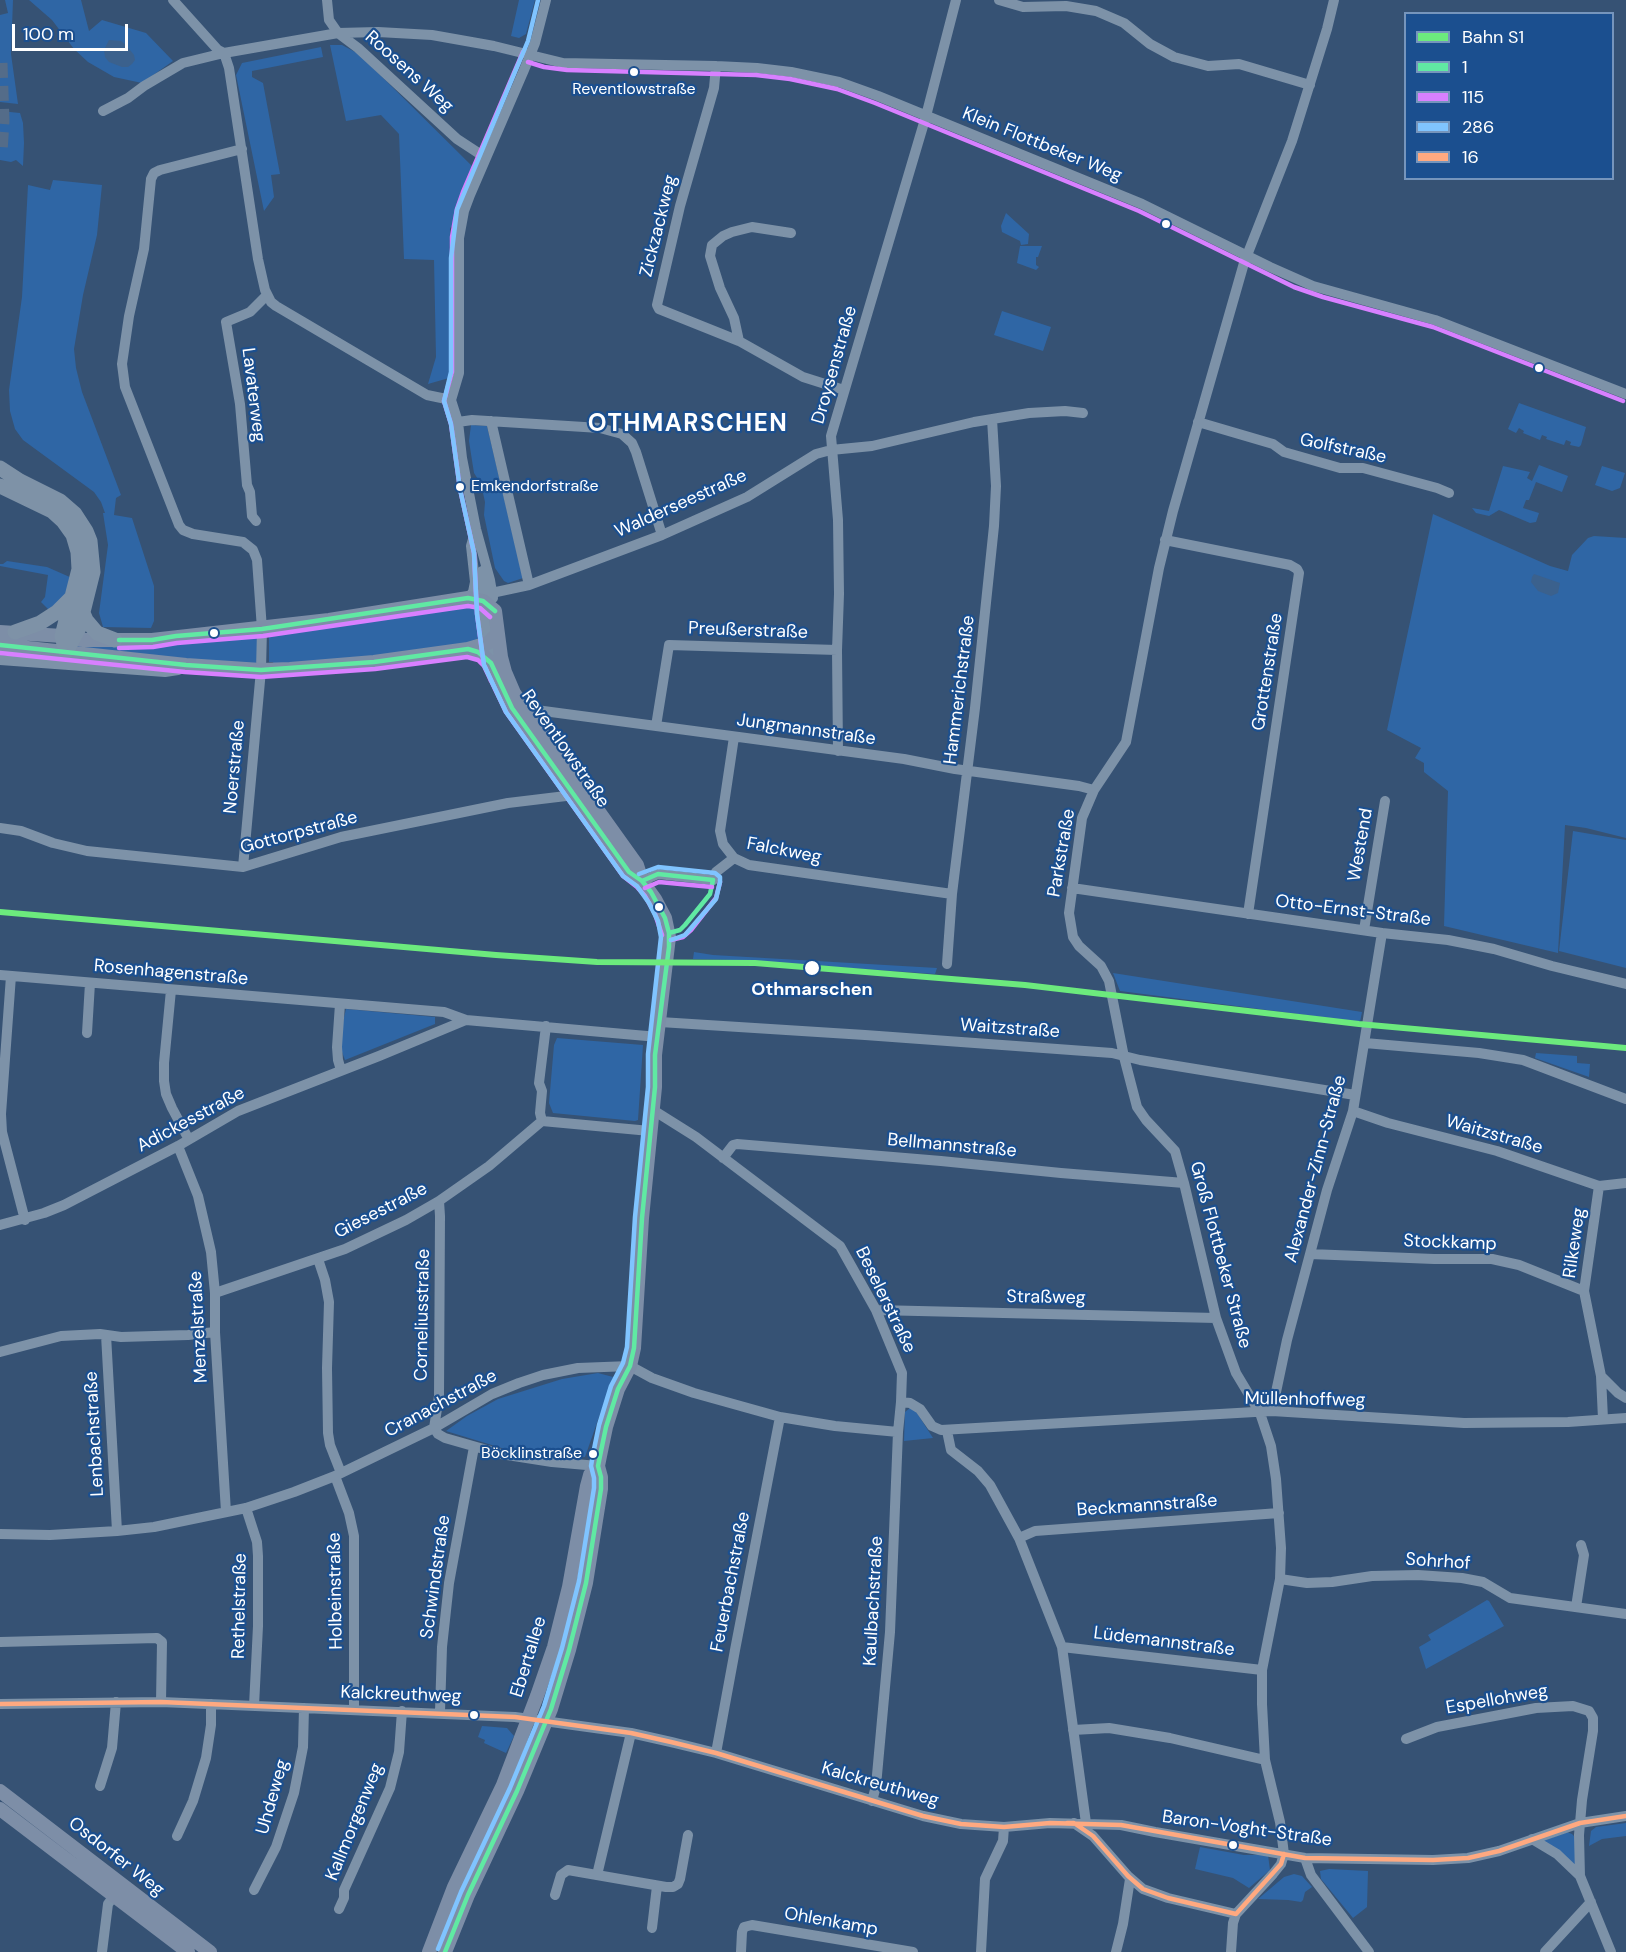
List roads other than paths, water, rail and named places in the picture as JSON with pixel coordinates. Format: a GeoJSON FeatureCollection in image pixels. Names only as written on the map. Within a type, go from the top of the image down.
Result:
{"type":"FeatureCollection","features":[{"type":"Feature","properties":{"kind":"highway"},"geometry":{"type":"LineString","coordinates":[[0,468],[20,482],[60,501],[75,514],[86,531],[92,551],[93,572],[79,628],[67,642]]}},
{"type":"Feature","properties":{"kind":"highway"},"geometry":{"type":"LineString","coordinates":[[0,486],[52,512],[68,528],[76,544],[79,561],[78,579],[73,595],[67,642]]}},
{"type":"Feature","properties":{"kind":"highway"},"geometry":{"type":"LineString","coordinates":[[7,632],[27,629],[47,619],[73,595]]}},
{"type":"Feature","properties":{"kind":"highway"},"geometry":{"type":"LineString","coordinates":[[83,613],[97,633],[115,640]]}},
{"type":"Feature","properties":{"kind":"main road","name":"Walderseestraße"},"geometry":{"type":"LineString","coordinates":[[0,645],[152,640],[262,629],[486,596],[495,611]]}},
{"type":"Feature","properties":{"kind":"main road","name":"Reventlowstraße"},"geometry":{"type":"LineString","coordinates":[[495,611],[493,638],[518,708],[637,865],[642,881],[665,918],[669,937],[650,1131]]}},
{"type":"Feature","properties":{"kind":"main road","name":"Walderseestraße"},"geometry":{"type":"LineString","coordinates":[[7,632],[186,665],[261,670],[374,662],[468,649],[493,638]]}},
{"type":"Feature","properties":{"kind":"main road"},"geometry":{"type":"LineString","coordinates":[[468,649],[482,654],[491,663]]}},
{"type":"Feature","properties":{"kind":"main road","name":"Reventlowstraße"},"geometry":{"type":"LineString","coordinates":[[491,663],[572,792],[629,872],[642,881]]}},
{"type":"Feature","properties":{"kind":"main road","name":"Ebertallee"},"geometry":{"type":"LineString","coordinates":[[445,1952],[546,1721],[569,1650],[586,1583],[601,1489],[598,1466],[606,1427],[618,1389],[630,1366],[634,1348],[650,1131]]}},
{"type":"Feature","properties":{"kind":"main road","name":"Ebertallee"},"geometry":{"type":"LineString","coordinates":[[429,1952],[454,1887],[503,1785],[529,1719],[554,1647],[590,1475],[598,1466]]}},
{"type":"Feature","properties":{"kind":"main road","name":"Osdorfer Weg"},"geometry":{"type":"LineString","coordinates":[[0,1791],[210,1952]]}},
{"type":"Feature","properties":{"kind":"main road","name":"Osdorfer Weg"},"geometry":{"type":"LineString","coordinates":[[0,1809],[188,1952]]}},
{"type":"Feature","properties":{"kind":"street"},"geometry":{"type":"LineString","coordinates":[[173,0],[218,50],[224,53],[229,68],[258,259],[267,296],[276,306],[420,391],[432,397],[451,400],[459,373],[458,258],[461,226],[467,203],[530,55],[546,0]]}},
{"type":"Feature","properties":{"kind":"street","name":"Roosens Weg"},"geometry":{"type":"LineString","coordinates":[[327,0],[329,20],[338,33],[358,48],[458,139],[486,158]]}},
{"type":"Feature","properties":{"kind":"street","name":"Droysenstraße"},"geometry":{"type":"LineString","coordinates":[[838,751],[837,650],[840,594],[838,520],[831,436],[926,116],[956,0]]}},
{"type":"Feature","properties":{"kind":"street"},"geometry":{"type":"LineString","coordinates":[[999,0],[1023,7],[1066,6],[1096,10],[1124,23],[1150,44],[1174,57],[1208,66],[1239,64],[1310,85]]}},
{"type":"Feature","properties":{"kind":"street","name":"Parkstraße"},"geometry":{"type":"LineString","coordinates":[[1116,1018],[1107,975],[1073,937],[1069,913],[1082,818],[1094,790],[1126,742],[1165,540],[1198,422],[1246,255],[1289,149],[1334,0]]}},
{"type":"Feature","properties":{"kind":"street","name":"Klein Flottbeker Weg"},"geometry":{"type":"LineString","coordinates":[[103,111],[128,98],[178,64],[224,53],[254,50],[338,33],[378,32],[432,35],[567,63],[757,68],[813,76],[878,96],[1142,204],[1312,286],[1435,320],[1626,394]]}},
{"type":"Feature","properties":{"kind":"street","name":"Zickzackweg"},"geometry":{"type":"LineString","coordinates":[[716,66],[714,88],[680,206],[657,305],[659,309],[739,341],[803,377],[844,390]]}},
{"type":"Feature","properties":{"kind":"street"},"geometry":{"type":"LineString","coordinates":[[242,149],[154,173],[151,179],[144,249],[129,316],[122,364],[125,387],[179,525],[188,533],[243,542],[253,550],[259,568],[262,629],[261,670]]}},
{"type":"Feature","properties":{"kind":"street"},"geometry":{"type":"LineString","coordinates":[[739,341],[734,318],[720,288],[710,256],[712,246],[723,236],[752,227],[791,233]]}},
{"type":"Feature","properties":{"kind":"street","name":"Lavaterweg"},"geometry":{"type":"LineString","coordinates":[[256,521],[252,516],[250,492],[247,485],[240,404],[226,322],[250,312],[267,296]]}},
{"type":"Feature","properties":{"kind":"street","name":"Reventlowstraße"},"geometry":{"type":"LineString","coordinates":[[451,400],[458,422],[462,458],[476,529],[481,552],[486,562],[486,596],[493,638],[491,663]]}},
{"type":"Feature","properties":{"kind":"street","name":"Walderseestraße"},"geometry":{"type":"LineString","coordinates":[[486,596],[529,585],[662,535],[747,497],[816,454],[831,450],[872,447],[922,433],[1029,413],[1065,411],[1083,413]]}},
{"type":"Feature","properties":{"kind":"street","name":"Hammerichstraße"},"geometry":{"type":"LineString","coordinates":[[947,964],[952,894],[994,526],[996,486],[992,419]]}},
{"type":"Feature","properties":{"kind":"street"},"geometry":{"type":"LineString","coordinates":[[458,422],[472,420],[600,428],[622,434],[632,443],[636,452],[662,535]]}},
{"type":"Feature","properties":{"kind":"street"},"geometry":{"type":"LineString","coordinates":[[491,421],[529,585]]}},
{"type":"Feature","properties":{"kind":"street","name":"Golfstraße"},"geometry":{"type":"LineString","coordinates":[[1198,422],[1273,444],[1284,452],[1340,468],[1363,468],[1449,493]]}},
{"type":"Feature","properties":{"kind":"street"},"geometry":{"type":"LineString","coordinates":[[468,598],[473,592],[475,582],[471,546],[476,529]]}},
{"type":"Feature","properties":{"kind":"street","name":"Grottenstraße"},"geometry":{"type":"LineString","coordinates":[[1165,540],[1290,565],[1299,573],[1248,914]]}},
{"type":"Feature","properties":{"kind":"street","name":"Preußerstraße"},"geometry":{"type":"LineString","coordinates":[[656,726],[669,645],[837,650]]}},
{"type":"Feature","properties":{"kind":"street","name":"Walderseestraße"},"geometry":{"type":"LineString","coordinates":[[0,660],[165,672],[178,670],[186,665]]}},
{"type":"Feature","properties":{"kind":"street","name":"Noerstraße"},"geometry":{"type":"LineString","coordinates":[[243,867],[261,670]]}},
{"type":"Feature","properties":{"kind":"street","name":"Jungmannstraße"},"geometry":{"type":"LineString","coordinates":[[518,708],[967,769],[1094,790]]}},
{"type":"Feature","properties":{"kind":"street","name":"Falckweg"},"geometry":{"type":"LineString","coordinates":[[734,737],[720,831],[723,844],[734,858],[749,865],[952,894]]}},
{"type":"Feature","properties":{"kind":"street","name":"Gottorpstraße"},"geometry":{"type":"LineString","coordinates":[[0,828],[21,831],[53,843],[87,851],[243,867],[341,837],[508,803],[566,796],[572,792]]}},
{"type":"Feature","properties":{"kind":"street","name":"Westend"},"geometry":{"type":"LineString","coordinates":[[1364,930],[1385,801]]}},
{"type":"Feature","properties":{"kind":"street"},"geometry":{"type":"LineString","coordinates":[[642,881],[658,874],[713,880],[716,872],[734,858]]}},
{"type":"Feature","properties":{"kind":"street","name":"Otto-Ernst-Straße"},"geometry":{"type":"LineString","coordinates":[[1072,888],[1382,933],[1448,940],[1494,949],[1626,984]]}},
{"type":"Feature","properties":{"kind":"street","name":"Alexander-Zinn-Straße"},"geometry":{"type":"LineString","coordinates":[[1272,1412],[1287,1340],[1327,1190],[1353,1111],[1382,933]]}},
{"type":"Feature","properties":{"kind":"street"},"geometry":{"type":"LineString","coordinates":[[5,976],[2,1132],[25,1220]]}},
{"type":"Feature","properties":{"kind":"street","name":"Rosenhagenstraße"},"geometry":{"type":"LineString","coordinates":[[5,976],[444,1012],[466,1020],[658,1037]]}},
{"type":"Feature","properties":{"kind":"street"},"geometry":{"type":"LineString","coordinates":[[87,1033],[90,983]]}},
{"type":"Feature","properties":{"kind":"street"},"geometry":{"type":"LineString","coordinates":[[171,990],[164,1081],[166,1094],[188,1138]]}},
{"type":"Feature","properties":{"kind":"street"},"geometry":{"type":"LineString","coordinates":[[340,1004],[337,1047],[341,1070]]}},
{"type":"Feature","properties":{"kind":"street","name":"Groß Flottbeker Straße"},"geometry":{"type":"LineString","coordinates":[[1116,1018],[1137,1107],[1174,1151],[1184,1183],[1216,1318],[1236,1373],[1260,1413],[1271,1446],[1279,1512],[1280,1579],[1262,1670],[1265,1760],[1280,1822],[1284,1854]]}},
{"type":"Feature","properties":{"kind":"street","name":"Adickesstraße"},"geometry":{"type":"LineString","coordinates":[[0,1225],[25,1220],[64,1205],[178,1146],[188,1138],[238,1111],[466,1020]]}},
{"type":"Feature","properties":{"kind":"street","name":"Waitzstraße"},"geometry":{"type":"LineString","coordinates":[[660,1022],[1112,1053],[1124,1057],[1355,1095]]}},
{"type":"Feature","properties":{"kind":"street"},"geometry":{"type":"LineString","coordinates":[[546,1026],[539,1083],[542,1091],[540,1113],[542,1121],[650,1131]]}},
{"type":"Feature","properties":{"kind":"street"},"geometry":{"type":"LineString","coordinates":[[1365,1043],[1479,1053],[1523,1060],[1626,1099]]}},
{"type":"Feature","properties":{"kind":"street","name":"Beselerstraße"},"geometry":{"type":"LineString","coordinates":[[653,1110],[688,1132],[840,1246],[876,1310],[902,1373],[901,1402]]}},
{"type":"Feature","properties":{"kind":"street","name":"Waitzstraße"},"geometry":{"type":"LineString","coordinates":[[1353,1111],[1388,1123],[1497,1150],[1599,1186],[1626,1182]]}},
{"type":"Feature","properties":{"kind":"street","name":"Giesestraße"},"geometry":{"type":"LineString","coordinates":[[215,1293],[318,1259],[375,1236],[439,1201],[489,1166],[542,1121]]}},
{"type":"Feature","properties":{"kind":"street","name":"Bellmannstraße"},"geometry":{"type":"LineString","coordinates":[[723,1158],[733,1145],[737,1144],[1184,1183]]}},
{"type":"Feature","properties":{"kind":"street","name":"Menzelstraße"},"geometry":{"type":"LineString","coordinates":[[178,1146],[192,1176],[202,1208],[211,1252],[226,1512]]}},
{"type":"Feature","properties":{"kind":"street","name":"Rilkeweg"},"geometry":{"type":"LineString","coordinates":[[1599,1186],[1584,1291],[1601,1376],[1603,1419]]}},
{"type":"Feature","properties":{"kind":"street","name":"Corneliusstraße"},"geometry":{"type":"LineString","coordinates":[[434,1428],[439,1396],[439,1201]]}},
{"type":"Feature","properties":{"kind":"street","name":"Stockkamp"},"geometry":{"type":"LineString","coordinates":[[1310,1254],[1492,1259],[1519,1264],[1584,1291]]}},
{"type":"Feature","properties":{"kind":"street","name":"Holbeinstraße"},"geometry":{"type":"LineString","coordinates":[[318,1259],[329,1302],[328,1433],[354,1536],[354,1709]]}},
{"type":"Feature","properties":{"kind":"street","name":"Straßweg"},"geometry":{"type":"LineString","coordinates":[[876,1310],[1216,1318]]}},
{"type":"Feature","properties":{"kind":"street"},"geometry":{"type":"LineString","coordinates":[[0,1352],[61,1336],[121,1337],[215,1332]]}},
{"type":"Feature","properties":{"kind":"street","name":"Lenbachstraße"},"geometry":{"type":"LineString","coordinates":[[106,1335],[117,1531]]}},
{"type":"Feature","properties":{"kind":"street","name":"Cranachstraße"},"geometry":{"type":"LineString","coordinates":[[0,1534],[50,1535],[117,1531],[154,1527],[246,1508],[338,1474],[434,1428],[492,1394],[543,1375],[578,1368],[630,1366],[652,1378],[684,1390],[780,1417],[835,1426],[898,1432]]}},
{"type":"Feature","properties":{"kind":"street"},"geometry":{"type":"LineString","coordinates":[[1601,1376],[1626,1398]]}},
{"type":"Feature","properties":{"kind":"street"},"geometry":{"type":"LineString","coordinates":[[901,1402],[910,1403],[920,1409],[932,1426],[947,1431],[951,1450],[978,1471],[990,1485],[1019,1538],[1062,1647],[1086,1823]]}},
{"type":"Feature","properties":{"kind":"street","name":"Kaulbachstraße"},"geometry":{"type":"LineString","coordinates":[[872,1801],[876,1786],[890,1632],[901,1402]]}},
{"type":"Feature","properties":{"kind":"street","name":"Müllenhoffweg"},"geometry":{"type":"LineString","coordinates":[[947,1431],[1272,1412],[1464,1423],[1547,1423],[1626,1418]]}},
{"type":"Feature","properties":{"kind":"street","name":"Feuerbachstraße"},"geometry":{"type":"LineString","coordinates":[[716,1753],[780,1417]]}},
{"type":"Feature","properties":{"kind":"street"},"geometry":{"type":"LineString","coordinates":[[434,1428],[440,1436],[474,1448],[528,1460],[598,1466]]}},
{"type":"Feature","properties":{"kind":"street","name":"Schwindstraße"},"geometry":{"type":"LineString","coordinates":[[440,1712],[442,1647],[449,1583],[474,1448]]}},
{"type":"Feature","properties":{"kind":"street","name":"Rethelstraße"},"geometry":{"type":"LineString","coordinates":[[246,1508],[257,1542],[258,1556],[258,1626],[254,1706]]}},
{"type":"Feature","properties":{"kind":"street","name":"Beckmannstraße"},"geometry":{"type":"LineString","coordinates":[[1019,1538],[1035,1531],[1279,1512]]}},
{"type":"Feature","properties":{"kind":"street"},"geometry":{"type":"LineString","coordinates":[[1576,1607],[1584,1555],[1581,1545]]}},
{"type":"Feature","properties":{"kind":"street","name":"Sohrhof"},"geometry":{"type":"LineString","coordinates":[[1280,1579],[1307,1583],[1372,1576],[1418,1575],[1462,1578],[1483,1582],[1510,1598],[1626,1614]]}},
{"type":"Feature","properties":{"kind":"street"},"geometry":{"type":"LineString","coordinates":[[0,1642],[157,1638],[162,1642],[161,1702]]}},
{"type":"Feature","properties":{"kind":"street","name":"Lüdemannstraße"},"geometry":{"type":"LineString","coordinates":[[1062,1647],[1262,1670]]}},
{"type":"Feature","properties":{"kind":"street"},"geometry":{"type":"LineString","coordinates":[[100,1786],[112,1748],[116,1702]]}},
{"type":"Feature","properties":{"kind":"street","name":"Kalckreuthweg"},"geometry":{"type":"LineString","coordinates":[[0,1704],[161,1702],[440,1712],[529,1719],[631,1733],[716,1753],[940,1820],[974,1826],[1004,1827],[1074,1823]]}},
{"type":"Feature","properties":{"kind":"street"},"geometry":{"type":"LineString","coordinates":[[177,1836],[194,1801],[206,1758],[211,1725],[211,1704]]}},
{"type":"Feature","properties":{"kind":"street","name":"Espellohweg"},"geometry":{"type":"LineString","coordinates":[[1406,1739],[1437,1727],[1536,1708],[1566,1705],[1585,1709],[1593,1718],[1593,1731],[1580,1823]]}},
{"type":"Feature","properties":{"kind":"street","name":"Uhdeweg"},"geometry":{"type":"LineString","coordinates":[[254,1890],[276,1847],[294,1793],[302,1754],[304,1708]]}},
{"type":"Feature","properties":{"kind":"street","name":"Kallmorgenweg"},"geometry":{"type":"LineString","coordinates":[[339,1908],[344,1898],[344,1890],[390,1788],[399,1752],[402,1711]]}},
{"type":"Feature","properties":{"kind":"street"},"geometry":{"type":"LineString","coordinates":[[1073,1730],[1109,1728],[1170,1738],[1265,1760]]}},
{"type":"Feature","properties":{"kind":"street"},"geometry":{"type":"LineString","coordinates":[[597,1875],[631,1733]]}},
{"type":"Feature","properties":{"kind":"street","name":"Baron-Voght-Straße"},"geometry":{"type":"LineString","coordinates":[[1074,1823],[1125,1825],[1305,1858],[1450,1860],[1484,1855],[1580,1823],[1626,1816]]}},
{"type":"Feature","properties":{"kind":"street"},"geometry":{"type":"LineString","coordinates":[[1074,1823],[1098,1842],[1130,1879],[1143,1889],[1168,1898],[1236,1914]]}},
{"type":"Feature","properties":{"kind":"street"},"geometry":{"type":"LineString","coordinates":[[1580,1823],[1580,1876],[1611,1952]]}},
{"type":"Feature","properties":{"kind":"street"},"geometry":{"type":"LineString","coordinates":[[1098,1842],[1102,1831],[1108,1824]]}},
{"type":"Feature","properties":{"kind":"street"},"geometry":{"type":"LineString","coordinates":[[981,1952],[986,1879],[990,1865],[1002,1844],[1004,1827]]}},
{"type":"Feature","properties":{"kind":"street"},"geometry":{"type":"LineString","coordinates":[[555,1895],[558,1880],[568,1870],[673,1887],[680,1879],[688,1834]]}},
{"type":"Feature","properties":{"kind":"street"},"geometry":{"type":"LineString","coordinates":[[1532,1839],[1557,1854],[1580,1876]]}},
{"type":"Feature","properties":{"kind":"street"},"geometry":{"type":"LineString","coordinates":[[1231,1952],[1232,1930],[1236,1914],[1281,1864],[1284,1854]]}},
{"type":"Feature","properties":{"kind":"street"},"geometry":{"type":"LineString","coordinates":[[1305,1858],[1311,1875],[1369,1952]]}},
{"type":"Feature","properties":{"kind":"street"},"geometry":{"type":"LineString","coordinates":[[1116,1952],[1130,1879]]}},
{"type":"Feature","properties":{"kind":"street"},"geometry":{"type":"LineString","coordinates":[[652,1928],[657,1886]]}},
{"type":"Feature","properties":{"kind":"street"},"geometry":{"type":"LineString","coordinates":[[102,1952],[108,1904],[114,1896]]}},
{"type":"Feature","properties":{"kind":"street"},"geometry":{"type":"LineString","coordinates":[[1545,1952],[1591,1902]]}},
{"type":"Feature","properties":{"kind":"street","name":"Ohlenkamp"},"geometry":{"type":"LineString","coordinates":[[741,1952],[744,1927],[752,1925],[853,1947],[913,1952]]}},
{"type":"Feature","properties":{"kind":"tunnel"},"geometry":{"type":"LineString","coordinates":[[0,63],[2,121],[0,152]]}},
{"type":"Feature","properties":{"kind":"rail line","name":"S1"},"geometry":{"type":"LineString","coordinates":[[0,912],[496,955],[597,962],[755,963],[1025,985],[1359,1024],[1626,1048]]}},
{"type":"Feature","properties":{"kind":"place","name":"Reventlowstraße"},"geometry":{"type":"Point","coordinates":[634,72]}},
{"type":"Feature","properties":{"kind":"place","name":"Emkendorfstraße"},"geometry":{"type":"Point","coordinates":[460,487]}},
{"type":"Feature","properties":{"kind":"place","name":"Othmarschen"},"geometry":{"type":"Point","coordinates":[812,968]}},
{"type":"Feature","properties":{"kind":"place","name":"Böcklinstraße"},"geometry":{"type":"Point","coordinates":[593,1454]}},
{"type":"Feature","properties":{"kind":"district","name":"OTHMARSCHEN"},"geometry":{"type":"Point","coordinates":[688,425]}}]}
